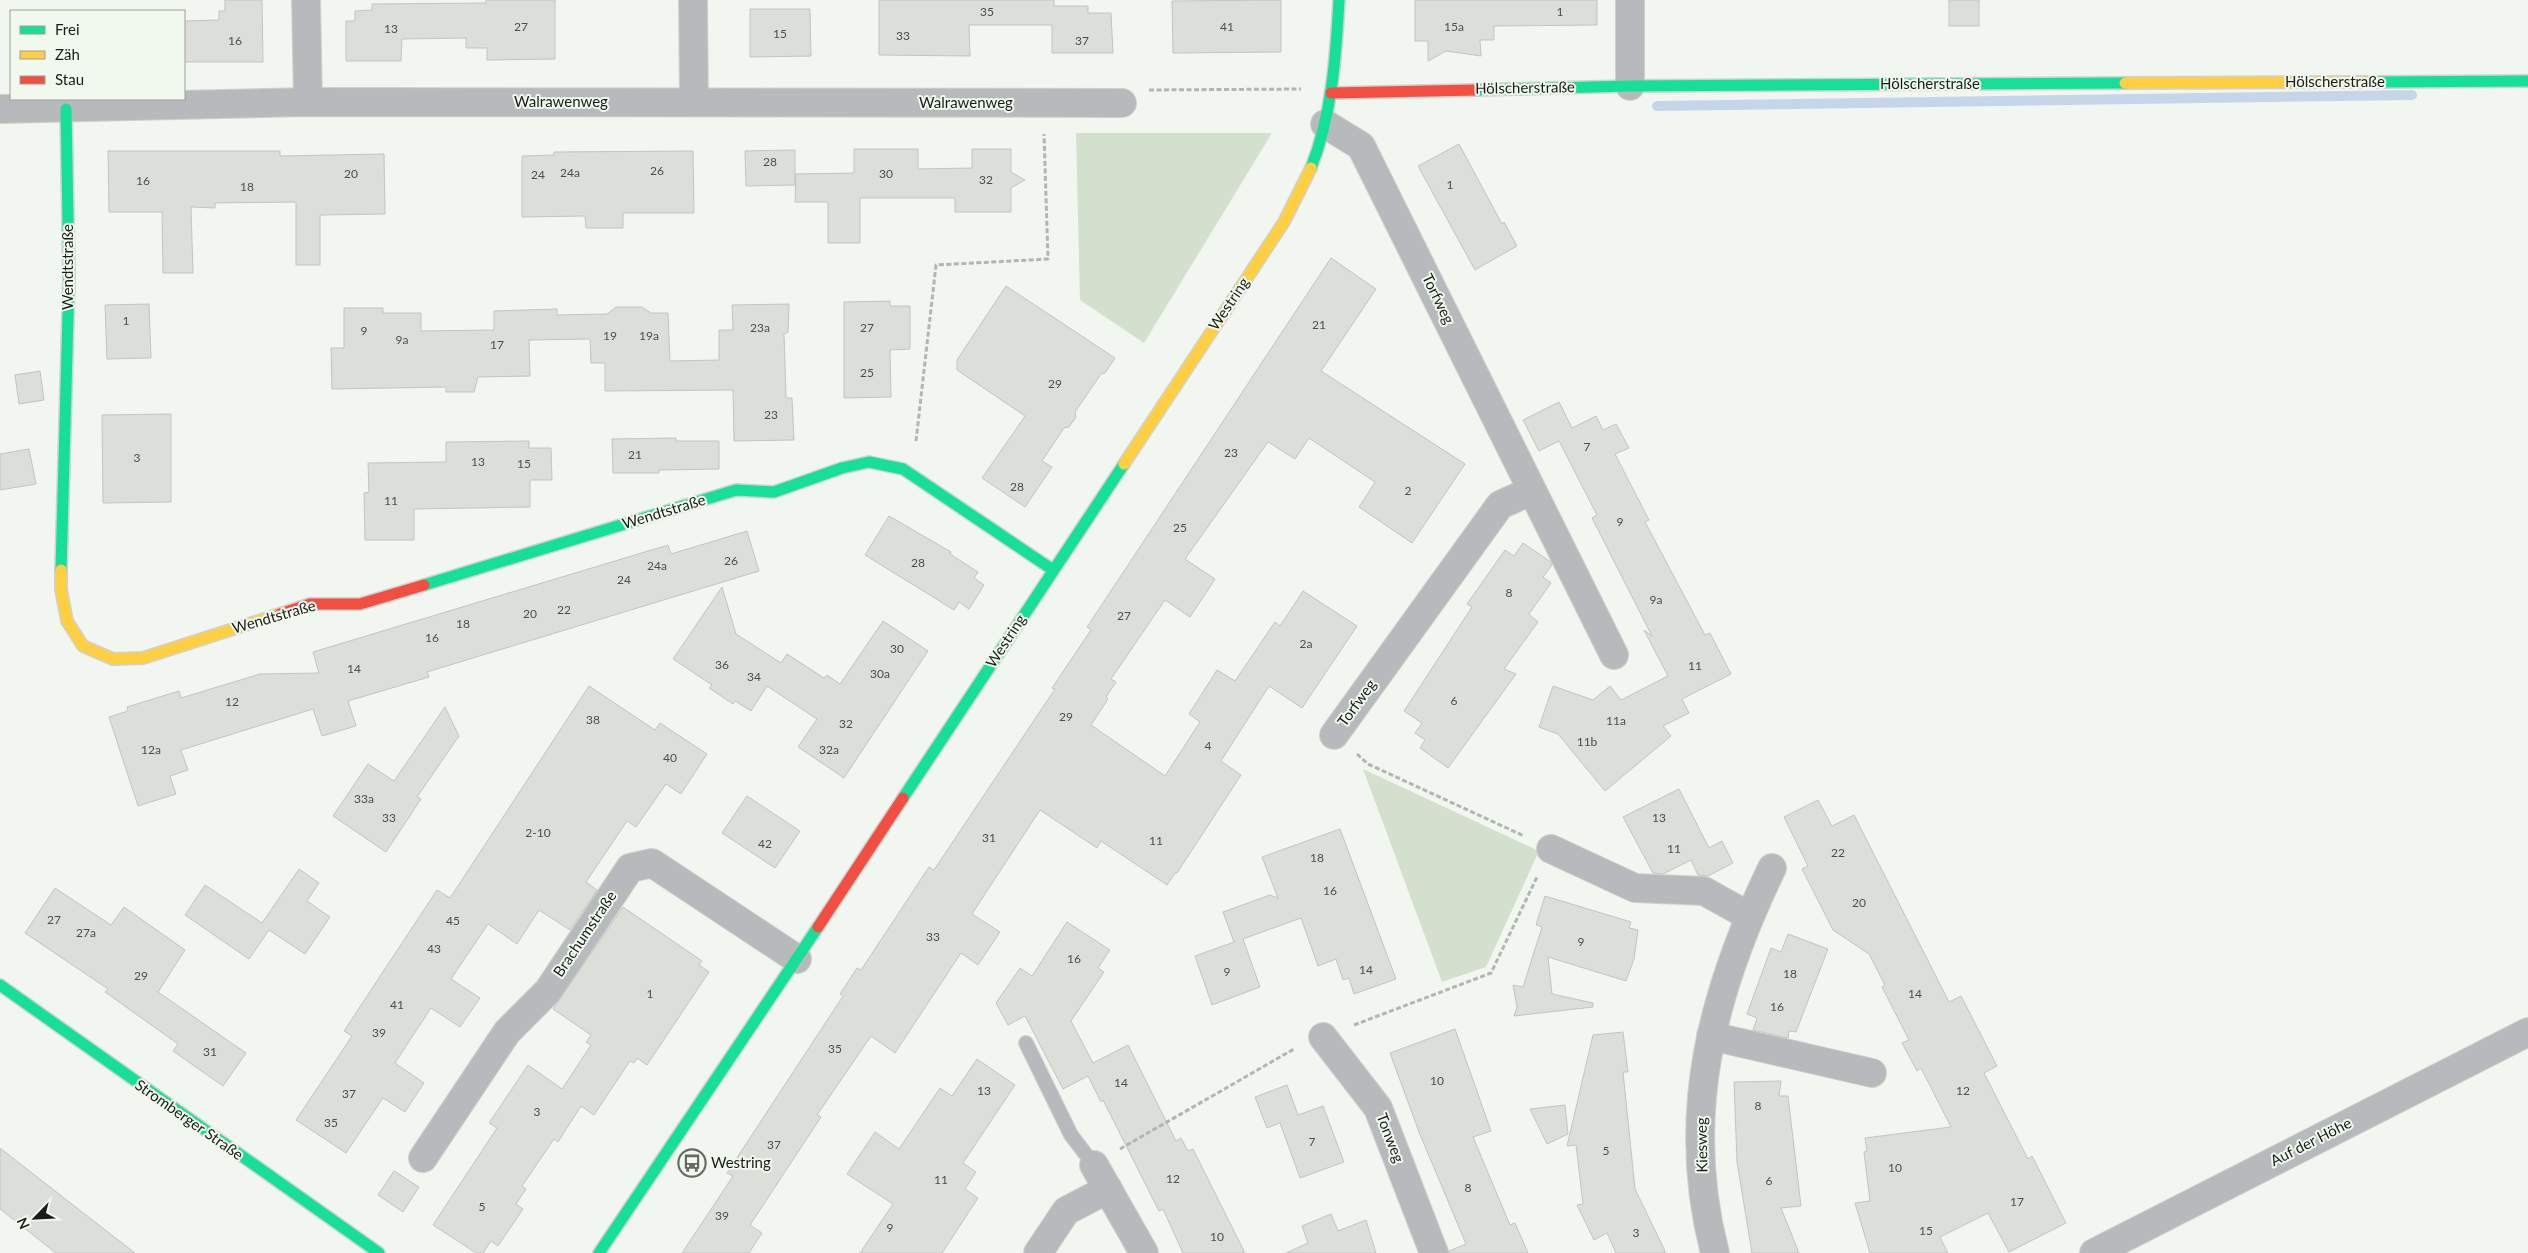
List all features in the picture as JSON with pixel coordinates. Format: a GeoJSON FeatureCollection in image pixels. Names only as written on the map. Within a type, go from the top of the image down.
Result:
{"type":"FeatureCollection","features":[{"type":"Feature","properties":{"kind":"street"},"geometry":{"type":"LineString","coordinates":[[306,0],[308,102]]}},
{"type":"Feature","properties":{"kind":"street"},"geometry":{"type":"LineString","coordinates":[[693,0],[694,102]]}},
{"type":"Feature","properties":{"kind":"street","name":"Westring"},"geometry":{"type":"LineString","coordinates":[[599,1253],[797,959],[1284,222],[1314,157],[1325,124],[1331,93],[1339,0]]}},
{"type":"Feature","properties":{"kind":"street"},"geometry":{"type":"LineString","coordinates":[[1630,0],[1630,86]]}},
{"type":"Feature","properties":{"kind":"street","name":"Hölscherstraße"},"geometry":{"type":"LineString","coordinates":[[1331,93],[1630,86],[2528,81]]}},
{"type":"Feature","properties":{"kind":"street","name":"Walrawenweg"},"geometry":{"type":"LineString","coordinates":[[0,109],[308,102],[1122,103]]}},
{"type":"Feature","properties":{"kind":"street","name":"Wendtstraße"},"geometry":{"type":"LineString","coordinates":[[66,108],[69,278],[61,589],[67,622],[83,646],[113,659],[143,658],[310,604],[360,604],[736,490],[774,492],[842,468],[869,462],[903,469],[1053,570]]}},
{"type":"Feature","properties":{"kind":"street","name":"Torfweg"},"geometry":{"type":"LineString","coordinates":[[1325,124],[1361,146],[1614,655]]}},
{"type":"Feature","properties":{"kind":"street","name":"Torfweg"},"geometry":{"type":"LineString","coordinates":[[1334,735],[1500,505],[1531,491]]}},
{"type":"Feature","properties":{"kind":"street"},"geometry":{"type":"LineString","coordinates":[[1551,849],[1635,888],[1704,890],[1749,916]]}},
{"type":"Feature","properties":{"kind":"street","name":"Brachumstraße"},"geometry":{"type":"LineString","coordinates":[[423,1158],[507,1032],[548,991],[630,868],[652,863],[797,959]]}},
{"type":"Feature","properties":{"kind":"street","name":"Kiesweg"},"geometry":{"type":"LineString","coordinates":[[1715,1253],[1708,1226],[1700,1148],[1704,1064],[1721,992],[1749,916],[1772,868]]}},
{"type":"Feature","properties":{"kind":"street","name":"Stromberger Straße"},"geometry":{"type":"LineString","coordinates":[[0,985],[379,1253]]}},
{"type":"Feature","properties":{"kind":"street","name":"Auf der Höhe"},"geometry":{"type":"LineString","coordinates":[[2094,1253],[2528,1032]]}},
{"type":"Feature","properties":{"kind":"street"},"geometry":{"type":"LineString","coordinates":[[1711,1036],[1872,1073]]}},
{"type":"Feature","properties":{"kind":"street","name":"Tonweg"},"geometry":{"type":"LineString","coordinates":[[1323,1037],[1378,1108],[1434,1253]]}},
{"type":"Feature","properties":{"kind":"street"},"geometry":{"type":"LineString","coordinates":[[1094,1165],[1144,1253]]}},
{"type":"Feature","properties":{"kind":"street"},"geometry":{"type":"LineString","coordinates":[[1038,1253],[1066,1211],[1108,1189]]}},
{"type":"Feature","properties":{"kind":"lane"},"geometry":{"type":"LineString","coordinates":[[1026,1043],[1071,1136],[1094,1165]]}},
{"type":"Feature","properties":{"kind":"path"},"geometry":{"type":"LineString","coordinates":[[1122,103],[1143,90],[1292,88],[1331,93]]}},
{"type":"Feature","properties":{"kind":"path"},"geometry":{"type":"LineString","coordinates":[[903,469],[917,440],[936,265],[1048,259],[1043,104]]}},
{"type":"Feature","properties":{"kind":"path"},"geometry":{"type":"LineString","coordinates":[[1094,1165],[1289,1051],[1491,973],[1551,849],[1368,764],[1334,735]]}},
{"type":"Feature","properties":{"kind":"green space"},"geometry":{"type":"Polygon","coordinates":[[[1076,133],[1272,133],[1144,343],[1080,300],[1076,133]]]}},
{"type":"Feature","properties":{"kind":"green space"},"geometry":{"type":"Polygon","coordinates":[[[1363,769],[1539,851],[1486,967],[1442,982],[1363,769]]]}},
{"type":"Feature","properties":{"kind":"building"},"geometry":{"type":"Polygon","coordinates":[[[225,0],[262,0],[263,62],[185,62],[185,21],[219,20],[219,11],[225,11],[225,0]]]}},
{"type":"Feature","properties":{"kind":"building"},"geometry":{"type":"Polygon","coordinates":[[[486,0],[555,0],[555,59],[487,60],[487,48],[466,48],[466,38],[402,39],[401,61],[346,61],[346,21],[355,21],[355,11],[372,10],[372,4],[486,3],[486,0]]]}},
{"type":"Feature","properties":{"kind":"building"},"geometry":{"type":"Polygon","coordinates":[[[879,0],[1054,0],[1054,6],[1088,6],[1088,13],[1111,13],[1113,53],[1052,53],[1052,25],[969,25],[970,56],[879,55],[879,0]]]}},
{"type":"Feature","properties":{"kind":"building"},"geometry":{"type":"Polygon","coordinates":[[[1281,0],[1281,52],[1173,53],[1172,1],[1281,0]]]}},
{"type":"Feature","properties":{"kind":"building"},"geometry":{"type":"Polygon","coordinates":[[[1415,0],[1597,0],[1597,25],[1494,26],[1494,40],[1480,40],[1481,56],[1446,51],[1428,61],[1428,41],[1415,41],[1415,0]]]}},
{"type":"Feature","properties":{"kind":"building"},"geometry":{"type":"Polygon","coordinates":[[[1949,0],[1979,0],[1979,26],[1949,26],[1949,0]]]}},
{"type":"Feature","properties":{"kind":"building"},"geometry":{"type":"Polygon","coordinates":[[[750,9],[810,9],[811,56],[750,57],[750,9]]]}},
{"type":"Feature","properties":{"kind":"building"},"geometry":{"type":"Polygon","coordinates":[[[1459,144],[1502,224],[1504,222],[1517,246],[1475,270],[1418,166],[1459,144]]]}},
{"type":"Feature","properties":{"kind":"building"},"geometry":{"type":"Polygon","coordinates":[[[854,149],[918,149],[918,169],[972,168],[972,149],[1011,149],[1011,172],[1025,180],[1011,188],[1011,212],[955,212],[955,198],[860,198],[860,243],[828,243],[828,202],[795,202],[796,174],[854,173],[854,149]]]}},
{"type":"Feature","properties":{"kind":"building"},"geometry":{"type":"Polygon","coordinates":[[[795,150],[795,185],[746,186],[745,151],[795,150]]]}},
{"type":"Feature","properties":{"kind":"building"},"geometry":{"type":"Polygon","coordinates":[[[108,151],[280,151],[280,156],[384,154],[385,214],[320,215],[320,265],[296,265],[296,202],[215,203],[215,208],[191,207],[193,273],[163,273],[162,212],[109,212],[108,151]]]}},
{"type":"Feature","properties":{"kind":"building"},"geometry":{"type":"Polygon","coordinates":[[[693,151],[694,213],[623,213],[623,228],[586,228],[585,216],[522,217],[522,156],[554,155],[554,152],[693,151]]]}},
{"type":"Feature","properties":{"kind":"building"},"geometry":{"type":"Polygon","coordinates":[[[1331,258],[1376,289],[1321,371],[1465,464],[1412,543],[1359,507],[1375,482],[1309,438],[1295,459],[1268,442],[1185,559],[1215,579],[1190,617],[1165,600],[1111,679],[1116,682],[1106,697],[1108,699],[1091,725],[1165,776],[1200,722],[1189,714],[1217,670],[1235,681],[1275,622],[1280,626],[1303,591],[1357,626],[1302,708],[1269,686],[1221,761],[1241,775],[1177,873],[1167,885],[1101,841],[1097,848],[1040,810],[972,914],[1000,932],[978,965],[961,953],[895,1053],[871,1036],[817,1115],[821,1117],[750,1225],[762,1233],[749,1253],[682,1253],[733,1176],[727,1173],[843,996],[840,994],[857,968],[861,970],[929,867],[934,870],[1055,689],[1052,688],[1091,630],[1087,627],[1331,258]]]}},
{"type":"Feature","properties":{"kind":"building"},"geometry":{"type":"Polygon","coordinates":[[[1006,286],[1115,358],[1105,373],[1101,374],[1075,412],[1076,417],[1069,427],[1064,428],[1042,461],[1052,467],[1025,507],[982,478],[1025,416],[957,370],[957,360],[1006,286]]]}},
{"type":"Feature","properties":{"kind":"building"},"geometry":{"type":"Polygon","coordinates":[[[890,301],[890,306],[910,306],[910,349],[890,350],[891,397],[844,398],[844,302],[890,301]]]}},
{"type":"Feature","properties":{"kind":"building"},"geometry":{"type":"Polygon","coordinates":[[[149,304],[151,358],[107,359],[105,305],[149,304]]]}},
{"type":"Feature","properties":{"kind":"building"},"geometry":{"type":"Polygon","coordinates":[[[789,304],[788,332],[784,334],[786,398],[792,398],[794,440],[734,441],[733,390],[605,391],[605,363],[591,363],[590,339],[529,340],[530,376],[478,377],[474,392],[446,392],[446,387],[332,389],[331,348],[344,348],[344,308],[383,308],[383,313],[421,313],[421,331],[494,330],[494,311],[557,309],[557,315],[607,314],[616,307],[642,307],[651,313],[668,313],[670,361],[719,360],[719,330],[733,330],[732,305],[789,304]]]}},
{"type":"Feature","properties":{"kind":"building"},"geometry":{"type":"Polygon","coordinates":[[[40,371],[44,400],[19,404],[15,375],[40,371]]]}},
{"type":"Feature","properties":{"kind":"building"},"geometry":{"type":"Polygon","coordinates":[[[1559,402],[1572,428],[1596,416],[1603,430],[1616,424],[1629,448],[1615,454],[1649,520],[1645,522],[1705,635],[1710,633],[1731,674],[1682,699],[1689,713],[1663,726],[1671,736],[1605,791],[1558,734],[1539,727],[1553,686],[1593,700],[1610,686],[1621,700],[1668,676],[1644,630],[1652,636],[1592,518],[1597,515],[1559,441],[1539,451],[1523,420],[1559,402]]]}},
{"type":"Feature","properties":{"kind":"building"},"geometry":{"type":"Polygon","coordinates":[[[171,414],[171,502],[103,503],[102,415],[171,414]]]}},
{"type":"Feature","properties":{"kind":"building"},"geometry":{"type":"Polygon","coordinates":[[[676,438],[676,441],[719,441],[719,469],[659,470],[659,473],[613,473],[612,439],[676,438]]]}},
{"type":"Feature","properties":{"kind":"building"},"geometry":{"type":"Polygon","coordinates":[[[529,441],[529,448],[551,448],[552,480],[530,480],[530,507],[414,509],[414,540],[365,540],[364,493],[369,492],[368,463],[446,462],[446,442],[529,441]]]}},
{"type":"Feature","properties":{"kind":"building"},"geometry":{"type":"Polygon","coordinates":[[[29,449],[36,484],[0,490],[0,454],[29,449]]]}},
{"type":"Feature","properties":{"kind":"building"},"geometry":{"type":"Polygon","coordinates":[[[889,516],[951,552],[950,554],[978,572],[974,578],[984,585],[969,609],[959,602],[954,610],[865,555],[889,516]]]}},
{"type":"Feature","properties":{"kind":"building"},"geometry":{"type":"Polygon","coordinates":[[[747,531],[759,571],[427,672],[429,677],[348,701],[356,726],[322,736],[313,709],[181,750],[188,770],[170,776],[176,794],[138,806],[109,717],[128,711],[127,707],[179,691],[181,698],[260,674],[319,673],[313,652],[668,545],[671,554],[747,531]]]}},
{"type":"Feature","properties":{"kind":"building"},"geometry":{"type":"Polygon","coordinates":[[[1523,543],[1551,562],[1552,565],[1543,577],[1551,583],[1529,614],[1538,622],[1504,669],[1516,674],[1448,768],[1420,748],[1425,740],[1415,733],[1422,723],[1404,711],[1472,607],[1467,604],[1505,550],[1514,556],[1523,543]]]}},
{"type":"Feature","properties":{"kind":"building"},"geometry":{"type":"Polygon","coordinates":[[[722,587],[736,634],[781,663],[787,654],[824,678],[827,675],[840,684],[883,621],[928,651],[844,778],[798,747],[817,719],[767,686],[751,711],[735,701],[733,704],[709,688],[712,685],[673,659],[722,587]]]}},
{"type":"Feature","properties":{"kind":"building"},"geometry":{"type":"Polygon","coordinates":[[[589,686],[655,730],[660,723],[707,754],[681,794],[666,784],[636,827],[627,821],[586,882],[597,890],[570,930],[539,910],[517,944],[488,924],[451,979],[480,998],[460,1027],[431,1008],[395,1063],[424,1083],[405,1112],[383,1098],[346,1153],[296,1120],[352,1036],[344,1031],[437,890],[450,898],[589,686]]]}},
{"type":"Feature","properties":{"kind":"building"},"geometry":{"type":"Polygon","coordinates":[[[445,707],[459,736],[417,797],[421,799],[386,852],[333,816],[368,764],[394,781],[445,707]]]}},
{"type":"Feature","properties":{"kind":"building"},"geometry":{"type":"Polygon","coordinates":[[[1679,789],[1709,848],[1722,841],[1733,863],[1708,876],[1698,875],[1691,860],[1663,874],[1653,873],[1623,817],[1679,789]]]}},
{"type":"Feature","properties":{"kind":"building"},"geometry":{"type":"Polygon","coordinates":[[[747,796],[800,831],[775,868],[722,833],[747,796]]]}},
{"type":"Feature","properties":{"kind":"building"},"geometry":{"type":"Polygon","coordinates":[[[1818,800],[1832,826],[1854,815],[1949,1002],[1961,996],[1997,1066],[1984,1073],[2028,1159],[2032,1156],[2066,1223],[2009,1252],[1988,1213],[1940,1237],[1948,1253],[1870,1253],[1855,1203],[1870,1201],[1864,1152],[1867,1151],[1865,1138],[1951,1127],[1921,1068],[1917,1071],[1902,1043],[1909,1040],[1882,987],[1885,985],[1869,954],[1833,930],[1802,869],[1808,866],[1784,817],[1818,800]]]}},
{"type":"Feature","properties":{"kind":"building"},"geometry":{"type":"Polygon","coordinates":[[[1340,829],[1396,979],[1354,994],[1349,978],[1343,980],[1336,959],[1318,966],[1301,918],[1243,939],[1260,987],[1212,1005],[1195,956],[1234,942],[1223,912],[1270,895],[1278,898],[1262,857],[1340,829]]]}},
{"type":"Feature","properties":{"kind":"building"},"geometry":{"type":"Polygon","coordinates":[[[299,869],[319,883],[307,901],[330,917],[305,954],[269,930],[249,959],[185,915],[205,885],[262,923],[299,869]]]}},
{"type":"Feature","properties":{"kind":"building"},"geometry":{"type":"Polygon","coordinates":[[[55,888],[111,925],[124,907],[185,950],[158,992],[246,1053],[223,1086],[173,1051],[178,1044],[105,992],[108,989],[25,933],[55,888]]]}},
{"type":"Feature","properties":{"kind":"building"},"geometry":{"type":"Polygon","coordinates":[[[1545,896],[1631,922],[1629,928],[1638,930],[1634,959],[1626,981],[1548,957],[1552,994],[1593,1003],[1593,1007],[1514,1016],[1517,1007],[1513,985],[1523,987],[1542,927],[1536,925],[1545,896]]]}},
{"type":"Feature","properties":{"kind":"building"},"geometry":{"type":"Polygon","coordinates":[[[623,907],[702,961],[699,965],[709,972],[647,1065],[637,1058],[634,1063],[630,1061],[594,1115],[581,1106],[558,1142],[554,1139],[522,1186],[526,1189],[516,1204],[523,1209],[498,1246],[491,1241],[483,1253],[476,1253],[433,1225],[497,1128],[489,1123],[528,1065],[562,1089],[591,1045],[586,1042],[591,1035],[553,1009],[623,907]]]}},
{"type":"Feature","properties":{"kind":"building"},"geometry":{"type":"Polygon","coordinates":[[[1067,922],[1110,950],[1098,968],[1104,972],[1071,1021],[1093,1063],[1128,1045],[1176,1141],[1181,1138],[1188,1151],[1193,1149],[1245,1253],[1183,1253],[1163,1209],[1159,1211],[1103,1100],[1101,1102],[1088,1076],[1063,1089],[1025,1016],[1008,1025],[996,1003],[1020,968],[1032,976],[1067,922]]]}},
{"type":"Feature","properties":{"kind":"building"},"geometry":{"type":"Polygon","coordinates":[[[1788,934],[1828,949],[1796,1032],[1789,1031],[1788,1038],[1753,1030],[1757,1018],[1747,1014],[1771,948],[1781,952],[1788,934]]]}},
{"type":"Feature","properties":{"kind":"building"},"geometry":{"type":"Polygon","coordinates":[[[1455,1029],[1491,1131],[1473,1137],[1510,1225],[1515,1223],[1528,1253],[1449,1253],[1449,1251],[1466,1244],[1419,1132],[1390,1053],[1455,1029]]]}},
{"type":"Feature","properties":{"kind":"building"},"geometry":{"type":"Polygon","coordinates":[[[1623,1032],[1628,1072],[1623,1072],[1635,1189],[1666,1253],[1616,1253],[1607,1233],[1594,1240],[1577,1205],[1583,1204],[1576,1145],[1567,1146],[1593,1035],[1623,1032]]]}},
{"type":"Feature","properties":{"kind":"building"},"geometry":{"type":"Polygon","coordinates":[[[977,1059],[1015,1085],[963,1163],[976,1172],[965,1189],[978,1198],[942,1253],[860,1253],[893,1204],[847,1174],[875,1132],[899,1149],[940,1088],[952,1096],[977,1059]]]}},
{"type":"Feature","properties":{"kind":"building"},"geometry":{"type":"Polygon","coordinates":[[[1781,1081],[1779,1096],[1788,1096],[1801,1206],[1781,1208],[1799,1253],[1752,1253],[1737,1162],[1734,1082],[1781,1081]]]}},
{"type":"Feature","properties":{"kind":"building"},"geometry":{"type":"Polygon","coordinates":[[[1287,1085],[1298,1115],[1323,1106],[1344,1162],[1300,1178],[1280,1123],[1267,1128],[1255,1097],[1287,1085]]]}},
{"type":"Feature","properties":{"kind":"building"},"geometry":{"type":"Polygon","coordinates":[[[1565,1105],[1568,1134],[1547,1144],[1530,1109],[1565,1105]]]}},
{"type":"Feature","properties":{"kind":"building"},"geometry":{"type":"Polygon","coordinates":[[[0,1148],[135,1253],[56,1253],[0,1209],[0,1148]]]}},
{"type":"Feature","properties":{"kind":"building"},"geometry":{"type":"Polygon","coordinates":[[[394,1171],[419,1187],[403,1212],[378,1195],[394,1171]]]}},
{"type":"Feature","properties":{"kind":"building"},"geometry":{"type":"Polygon","coordinates":[[[1331,1214],[1338,1231],[1366,1220],[1376,1253],[1286,1253],[1308,1243],[1302,1226],[1331,1214]]]}},
{"type":"Feature","properties":{"kind":"waterway"},"geometry":{"type":"LineString","coordinates":[[1657,106],[2412,95]]}},
{"type":"Feature","properties":{"kind":"traffic: fast"},"geometry":{"type":"LineString","coordinates":[[1311,168],[1324,127],[1332,85],[1339,0]]}},
{"type":"Feature","properties":{"kind":"traffic: fast"},"geometry":{"type":"LineString","coordinates":[[2377,82],[2528,81]]}},
{"type":"Feature","properties":{"kind":"traffic: fast"},"geometry":{"type":"LineString","coordinates":[[1476,90],[1630,86],[2125,83]]}},
{"type":"Feature","properties":{"kind":"traffic: fast"},"geometry":{"type":"LineString","coordinates":[[61,570],[69,278],[66,109]]}},
{"type":"Feature","properties":{"kind":"traffic: fast"},"geometry":{"type":"LineString","coordinates":[[424,585],[736,490],[774,492],[842,468],[869,462],[903,469],[1053,570]]}},
{"type":"Feature","properties":{"kind":"traffic: fast"},"geometry":{"type":"LineString","coordinates":[[903,798],[1124,464]]}},
{"type":"Feature","properties":{"kind":"traffic: fast"},"geometry":{"type":"LineString","coordinates":[[599,1253],[818,927]]}},
{"type":"Feature","properties":{"kind":"traffic: fast"},"geometry":{"type":"LineString","coordinates":[[0,985],[379,1253]]}},
{"type":"Feature","properties":{"kind":"traffic: slow"},"geometry":{"type":"LineString","coordinates":[[2125,83],[2377,82]]}},
{"type":"Feature","properties":{"kind":"traffic: slow"},"geometry":{"type":"LineString","coordinates":[[1124,464],[1284,222],[1311,168]]}},
{"type":"Feature","properties":{"kind":"traffic: slow"},"geometry":{"type":"LineString","coordinates":[[61,570],[61,589],[67,621],[83,646],[113,659],[143,658],[280,614]]}},
{"type":"Feature","properties":{"kind":"traffic: jam"},"geometry":{"type":"LineString","coordinates":[[1331,93],[1476,90]]}},
{"type":"Feature","properties":{"kind":"traffic: jam"},"geometry":{"type":"LineString","coordinates":[[280,614],[310,604],[360,604],[424,585]]}},
{"type":"Feature","properties":{"kind":"traffic: jam"},"geometry":{"type":"LineString","coordinates":[[818,927],[903,798]]}},
{"type":"Feature","properties":{"kind":"place","name":"Westring"},"geometry":{"type":"Point","coordinates":[692,1163]}}]}
